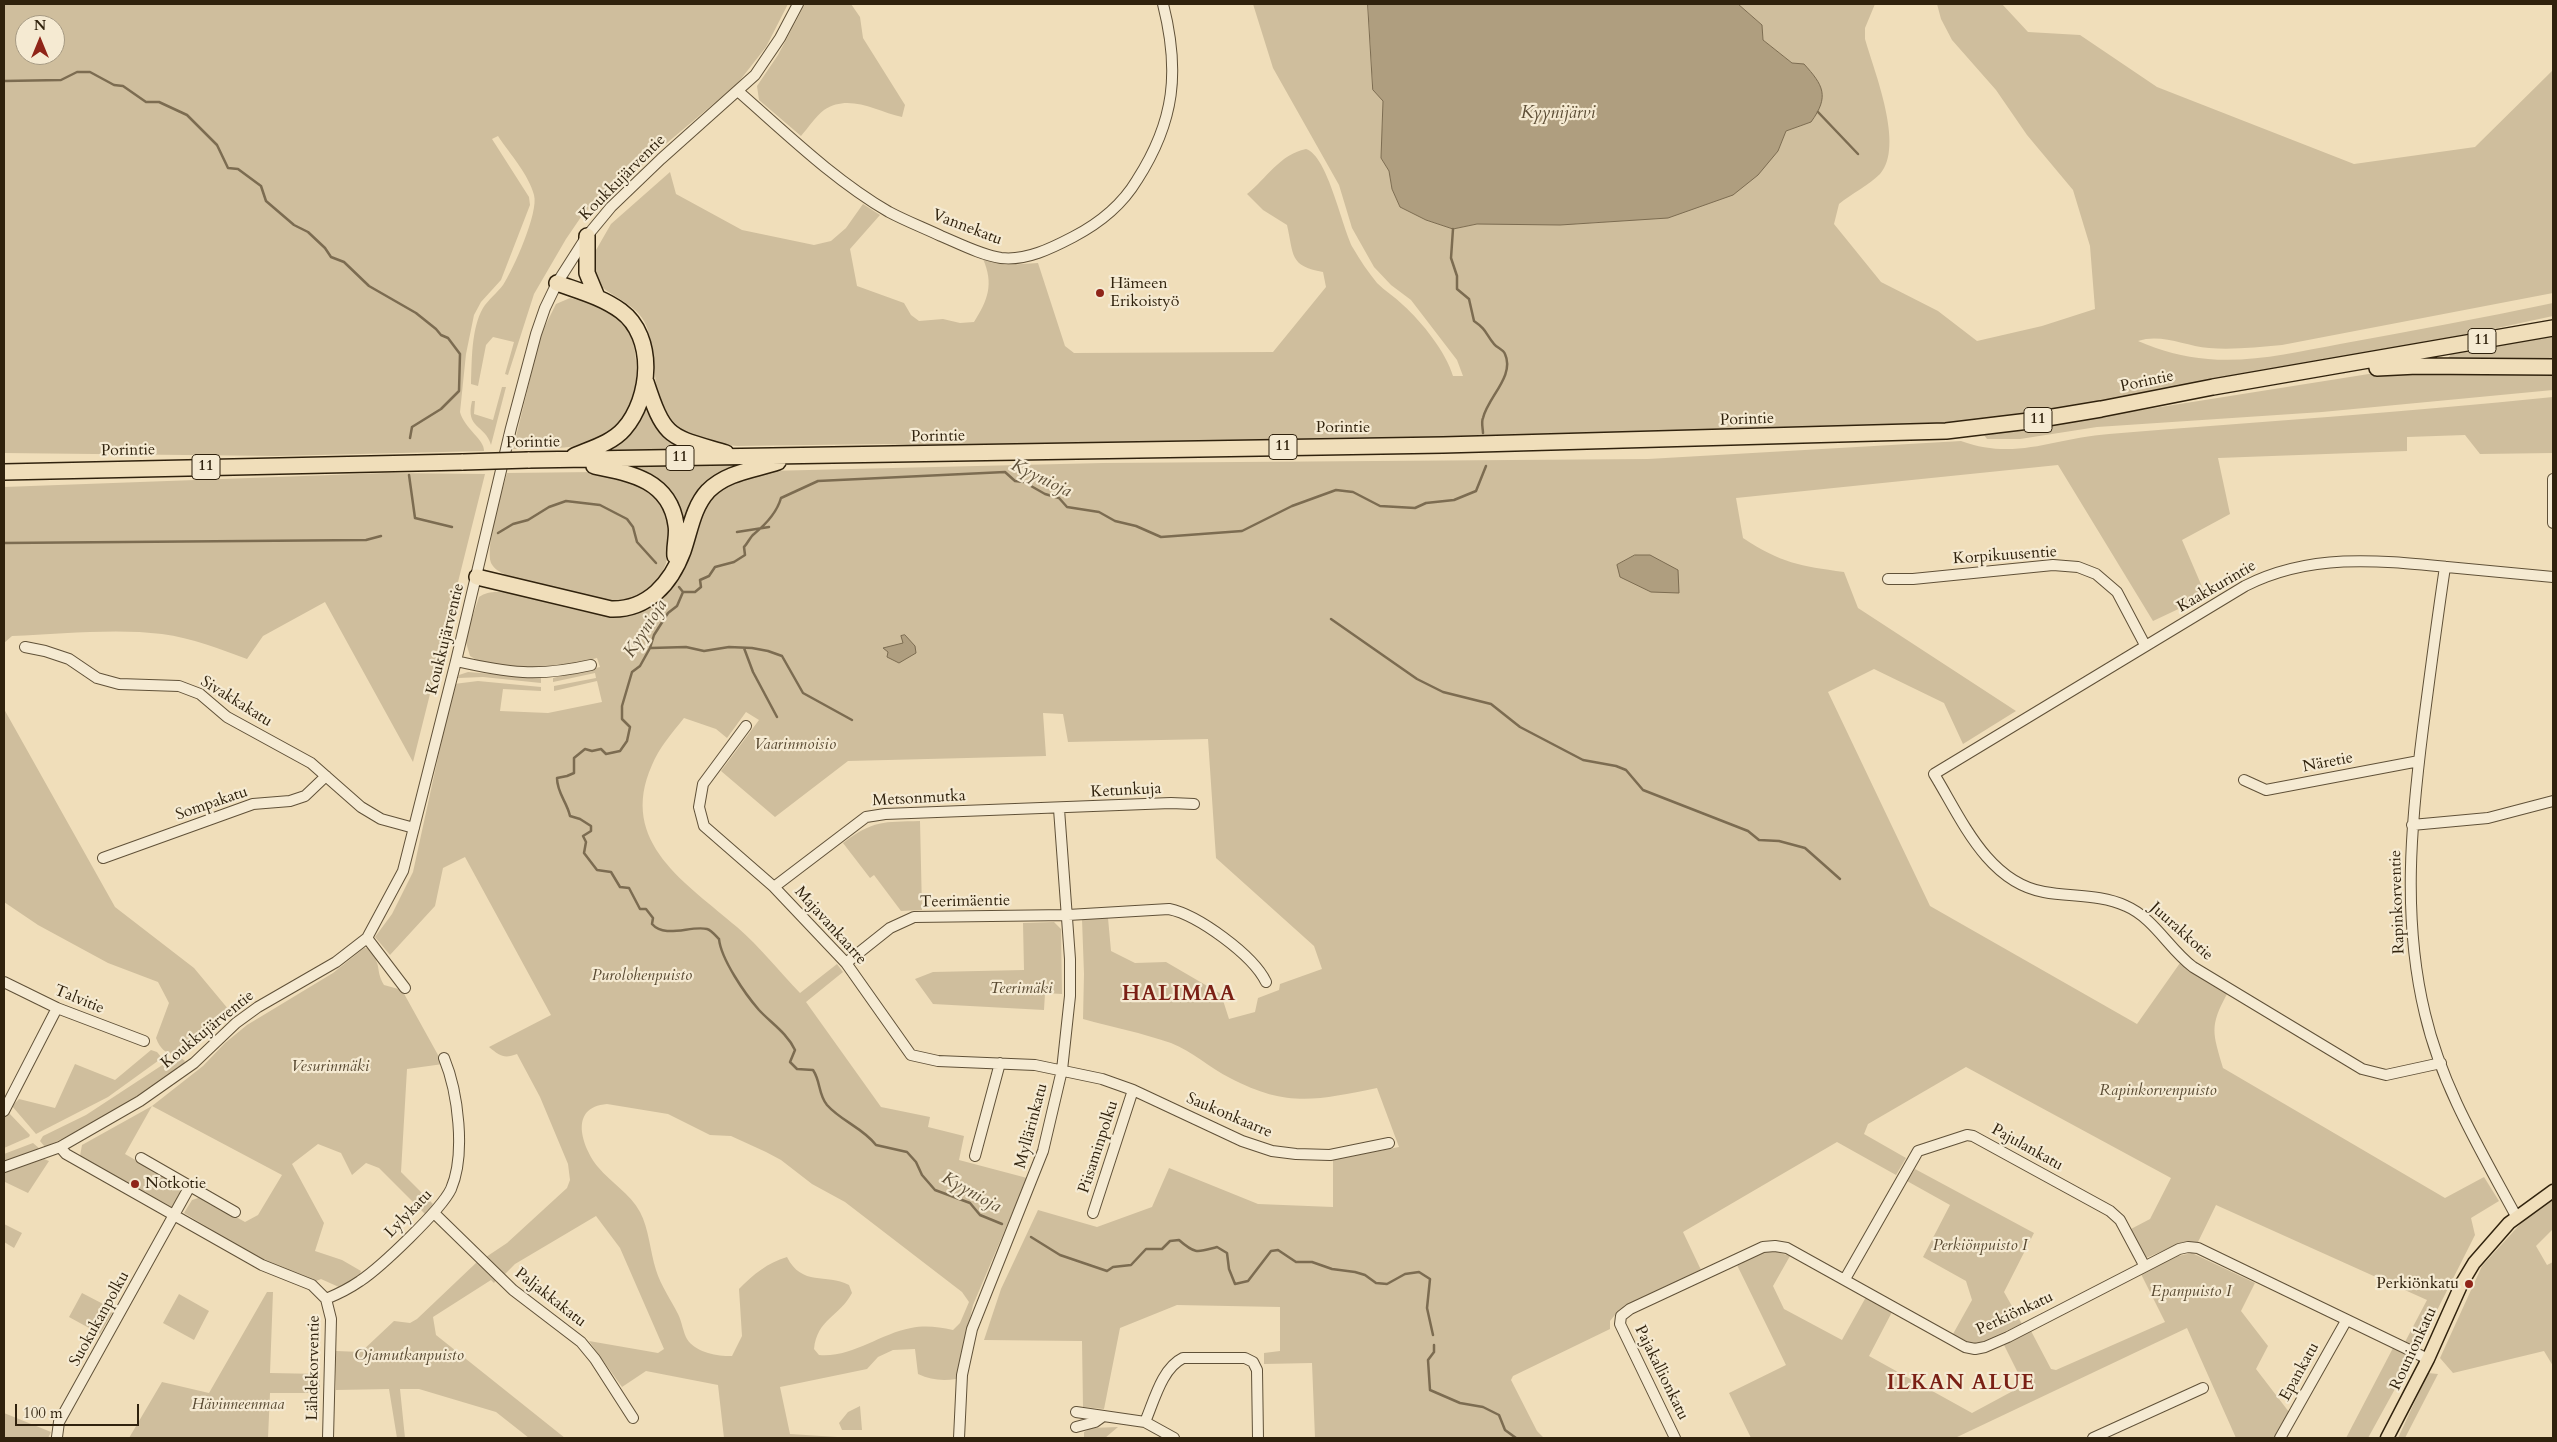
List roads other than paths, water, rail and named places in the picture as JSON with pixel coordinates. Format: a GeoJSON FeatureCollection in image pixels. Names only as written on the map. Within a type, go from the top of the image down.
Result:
{"type":"FeatureCollection","features":[{"type":"Feature","properties":{"kind":"highway"},"geometry":{"type":"LineString","coordinates":[[587,236],[586,273],[597,297]]}},
{"type":"Feature","properties":{"kind":"highway"},"geometry":{"type":"LineString","coordinates":[[557,283],[597,297],[622,311],[636,327],[645,350],[646,382],[658,418],[673,434],[691,443],[742,457]]}},
{"type":"Feature","properties":{"kind":"highway","name":"Porintie"},"geometry":{"type":"LineString","coordinates":[[4,472],[528,460],[1473,445],[1946,430],[2029,421],[2553,328]]}},
{"type":"Feature","properties":{"kind":"highway"},"geometry":{"type":"LineString","coordinates":[[2303,373],[2329,374],[2417,366],[2553,367]]}},
{"type":"Feature","properties":{"kind":"highway"},"geometry":{"type":"LineString","coordinates":[[563,460],[612,438],[624,430],[633,417],[646,382]]}},
{"type":"Feature","properties":{"kind":"highway"},"geometry":{"type":"LineString","coordinates":[[477,577],[587,604],[620,609],[639,605],[656,594],[669,579],[682,553],[697,507],[714,486],[731,476],[797,456]]}},
{"type":"Feature","properties":{"kind":"highway"},"geometry":{"type":"LineString","coordinates":[[563,460],[636,475],[657,487],[668,500],[674,515],[677,532],[676,563]]}},
{"type":"Feature","properties":{"kind":"main road","name":"Rounionkatu"},"geometry":{"type":"LineString","coordinates":[[2387,1438],[2428,1359],[2462,1283],[2474,1263],[2516,1216],[2553,1191]]}},
{"type":"Feature","properties":{"kind":"street","name":"Koukkujärventie"},"geometry":{"type":"LineString","coordinates":[[4,1167],[60,1147],[140,1102],[194,1063],[236,1023],[258,1007],[336,962],[366,938],[403,871],[536,334],[557,283],[587,236],[612,207],[654,164],[738,92],[767,60],[798,4]]}},
{"type":"Feature","properties":{"kind":"street","name":"Vannekatu"},"geometry":{"type":"LineString","coordinates":[[738,92],[831,172],[890,212],[965,246],[1001,258],[1019,258],[1060,244],[1086,230],[1111,211],[1131,190],[1150,161],[1162,135],[1171,106],[1174,72],[1169,27],[1163,4]]}},
{"type":"Feature","properties":{"kind":"street"},"geometry":{"type":"LineString","coordinates":[[2553,479],[2553,523]]}},
{"type":"Feature","properties":{"kind":"street","name":"Kaakkurintie"},"geometry":{"type":"LineString","coordinates":[[1934,774],[2245,586],[2292,568],[2323,562],[2366,559],[2553,577]]}},
{"type":"Feature","properties":{"kind":"street","name":"Korpikuusentie"},"geometry":{"type":"LineString","coordinates":[[1888,579],[1913,579],[2054,565],[2078,567],[2096,574],[2117,592],[2145,645]]}},
{"type":"Feature","properties":{"kind":"street","name":"Rapinkorventie"},"geometry":{"type":"LineString","coordinates":[[2445,567],[2418,761],[2412,825],[2410,891],[2414,957],[2425,1015],[2455,1102],[2516,1216]]}},
{"type":"Feature","properties":{"kind":"street","name":"Sivakkakatu"},"geometry":{"type":"LineString","coordinates":[[25,647],[69,659],[97,678],[104,680],[119,684],[179,686],[200,694],[227,717],[311,763],[361,806],[381,819],[414,828]]}},
{"type":"Feature","properties":{"kind":"street"},"geometry":{"type":"LineString","coordinates":[[456,662],[516,673],[562,672],[591,665]]}},
{"type":"Feature","properties":{"kind":"street","name":"Majavankaarre"},"geometry":{"type":"LineString","coordinates":[[746,726],[703,784],[699,807],[704,826],[774,886],[846,963],[911,1056],[938,1061],[1000,1063],[1062,1070]]}},
{"type":"Feature","properties":{"kind":"street","name":"Näretie"},"geometry":{"type":"LineString","coordinates":[[2244,780],[2266,790],[2418,761]]}},
{"type":"Feature","properties":{"kind":"street","name":"Juurakkotie"},"geometry":{"type":"LineString","coordinates":[[1934,774],[1977,846],[1991,863],[2028,888],[2055,894],[2106,899],[2132,909],[2149,921],[2180,956],[2193,966],[2362,1069],[2376,1074],[2393,1074],[2441,1063]]}},
{"type":"Feature","properties":{"kind":"street","name":"Sompakatu"},"geometry":{"type":"LineString","coordinates":[[102,858],[253,804],[290,801],[305,796],[326,776]]}},
{"type":"Feature","properties":{"kind":"street"},"geometry":{"type":"LineString","coordinates":[[2412,825],[2488,818],[2553,800]]}},
{"type":"Feature","properties":{"kind":"street","name":"Ketunkuja"},"geometry":{"type":"LineString","coordinates":[[1059,809],[1171,803],[1194,804]]}},
{"type":"Feature","properties":{"kind":"street","name":"Metsonmutka"},"geometry":{"type":"LineString","coordinates":[[774,886],[866,817],[886,814],[1059,809]]}},
{"type":"Feature","properties":{"kind":"street","name":"Myllärinkatu"},"geometry":{"type":"LineString","coordinates":[[959,1438],[962,1376],[972,1329],[1044,1151],[1062,1070],[1070,996],[1068,915],[1059,809]]}},
{"type":"Feature","properties":{"kind":"street","name":"Teerimäentie"},"geometry":{"type":"LineString","coordinates":[[846,963],[890,928],[914,917],[1068,915],[1169,910],[1183,912],[1252,961],[1260,969],[1266,982]]}},
{"type":"Feature","properties":{"kind":"street"},"geometry":{"type":"LineString","coordinates":[[366,938],[405,988]]}},
{"type":"Feature","properties":{"kind":"street","name":"Talvitie"},"geometry":{"type":"LineString","coordinates":[[4,982],[57,1008],[144,1041]]}},
{"type":"Feature","properties":{"kind":"street"},"geometry":{"type":"LineString","coordinates":[[4,1111],[57,1008]]}},
{"type":"Feature","properties":{"kind":"street","name":"Lylykatu"},"geometry":{"type":"LineString","coordinates":[[326,1299],[361,1280],[434,1213],[452,1185],[457,1148],[456,1101],[451,1075],[444,1058]]}},
{"type":"Feature","properties":{"kind":"street"},"geometry":{"type":"LineString","coordinates":[[975,1156],[1000,1063]]}},
{"type":"Feature","properties":{"kind":"street","name":"Saukonkaarre"},"geometry":{"type":"LineString","coordinates":[[1062,1070],[1102,1079],[1133,1090],[1242,1141],[1272,1150],[1296,1154],[1330,1155],[1390,1142]]}},
{"type":"Feature","properties":{"kind":"street","name":"Piisaminpolku"},"geometry":{"type":"LineString","coordinates":[[1093,1213],[1133,1090]]}},
{"type":"Feature","properties":{"kind":"street","name":"Pajulankatu"},"geometry":{"type":"LineString","coordinates":[[1845,1279],[1918,1151],[1967,1135],[1973,1136],[2110,1211],[2120,1220],[2144,1266]]}},
{"type":"Feature","properties":{"kind":"street"},"geometry":{"type":"LineString","coordinates":[[60,1147],[66,1154],[262,1266],[312,1285],[326,1299]]}},
{"type":"Feature","properties":{"kind":"street"},"geometry":{"type":"LineString","coordinates":[[141,1158],[235,1212]]}},
{"type":"Feature","properties":{"kind":"street","name":"Suokukanpolku"},"geometry":{"type":"LineString","coordinates":[[57,1437],[59,1422],[190,1186]]}},
{"type":"Feature","properties":{"kind":"street","name":"Paljakkakatu"},"geometry":{"type":"LineString","coordinates":[[434,1213],[513,1290],[581,1342],[595,1359],[633,1418]]}},
{"type":"Feature","properties":{"kind":"street","name":"Perkiönkatu"},"geometry":{"type":"LineString","coordinates":[[1620,1321],[1624,1313],[1630,1309],[1762,1247],[1775,1246],[1787,1248],[1965,1347],[1975,1349],[2008,1337],[2144,1266],[2188,1246],[2198,1248],[2428,1359]]}},
{"type":"Feature","properties":{"kind":"street","name":"Lähdekorventie"},"geometry":{"type":"LineString","coordinates":[[326,1299],[331,1319],[328,1438]]}},
{"type":"Feature","properties":{"kind":"street","name":"Pajakallionkatu"},"geometry":{"type":"LineString","coordinates":[[1620,1321],[1675,1438]]}},
{"type":"Feature","properties":{"kind":"street","name":"Epankatu"},"geometry":{"type":"LineString","coordinates":[[2280,1438],[2346,1321]]}},
{"type":"Feature","properties":{"kind":"street"},"geometry":{"type":"LineString","coordinates":[[1145,1422],[1167,1372],[1174,1362],[1183,1358],[1245,1358],[1254,1362],[1257,1370],[1258,1438]]}},
{"type":"Feature","properties":{"kind":"street"},"geometry":{"type":"LineString","coordinates":[[2092,1438],[2203,1388]]}},
{"type":"Feature","properties":{"kind":"street"},"geometry":{"type":"LineString","coordinates":[[1076,1412],[1145,1422],[1174,1438]]}},
{"type":"Feature","properties":{"kind":"street"},"geometry":{"type":"LineString","coordinates":[[1076,1427],[1095,1422],[1102,1417]]}},
{"type":"Feature","properties":{"kind":"water","name":"Kyynijärvi"},"geometry":{"type":"Polygon","coordinates":[[[1368,4],[1738,4],[1762,25],[1763,40],[1792,63],[1804,64],[1816,78],[1822,91],[1821,105],[1811,122],[1786,131],[1778,151],[1758,175],[1733,195],[1668,218],[1560,225],[1477,224],[1453,229],[1426,220],[1400,207],[1392,189],[1389,171],[1381,158],[1383,101],[1373,90],[1368,4]]]}},
{"type":"Feature","properties":{"kind":"water"},"geometry":{"type":"Polygon","coordinates":[[[1635,555],[1650,555],[1678,570],[1679,593],[1651,592],[1620,577],[1617,565],[1635,555]]]}},
{"type":"Feature","properties":{"kind":"water"},"geometry":{"type":"Polygon","coordinates":[[[905,635],[915,646],[916,653],[899,663],[887,657],[888,652],[883,648],[903,643],[901,636],[905,635]]]}},
{"type":"Feature","properties":{"kind":"waterway"},"geometry":{"type":"LineString","coordinates":[[4,81],[61,80],[77,72],[90,72],[114,85],[123,86],[146,102],[159,102],[187,115],[217,145],[228,168],[238,169],[261,186],[266,201],[294,225],[308,232],[325,248],[331,257],[344,262],[369,286],[416,313],[441,335],[448,338],[460,354],[459,391],[441,409],[412,427],[410,438]]}},
{"type":"Feature","properties":{"kind":"waterway"},"geometry":{"type":"LineString","coordinates":[[1818,112],[1858,154]]}},
{"type":"Feature","properties":{"kind":"waterway","name":"Kyynioja"},"geometry":{"type":"LineString","coordinates":[[1453,229],[1451,258],[1457,276],[1457,289],[1469,299],[1474,321],[1484,329],[1495,345],[1504,352],[1507,362],[1504,378],[1482,420],[1483,433]]}},
{"type":"Feature","properties":{"kind":"waterway","name":"Kyynioja"},"geometry":{"type":"LineString","coordinates":[[1002,1224],[980,1215],[970,1203],[935,1190],[922,1175],[916,1162],[907,1152],[876,1145],[865,1134],[827,1105],[813,1070],[797,1069],[790,1062],[795,1050],[792,1044],[759,1010],[734,976],[724,956],[719,939],[709,930],[701,928],[671,931],[657,928],[652,924],[653,918],[646,909],[640,909],[629,888],[620,887],[611,872],[597,870],[584,853],[586,842],[583,836],[591,831],[591,826],[580,819],[570,816],[557,783],[557,778],[574,773],[574,758],[585,749],[592,751],[601,749],[606,754],[620,751],[627,741],[630,727],[622,719],[622,706],[632,672],[640,666],[650,648],[654,635],[668,613],[677,606],[683,592],[695,592],[701,587],[700,580],[709,576],[715,567],[734,562],[745,555],[744,547],[770,518],[781,498],[818,481],[1005,472],[1015,481],[1024,482],[1045,494],[1059,498],[1067,507],[1099,512],[1115,521],[1136,526],[1161,537],[1242,531],[1292,506],[1336,490],[1353,492],[1380,506],[1415,508],[1426,503],[1454,500],[1476,491],[1486,466]]}},
{"type":"Feature","properties":{"kind":"waterway"},"geometry":{"type":"LineString","coordinates":[[409,475],[415,518],[452,527]]}},
{"type":"Feature","properties":{"kind":"waterway"},"geometry":{"type":"LineString","coordinates":[[498,533],[513,524],[528,520],[549,507],[566,501],[600,505],[627,519],[633,527],[637,542],[656,563]]}},
{"type":"Feature","properties":{"kind":"waterway","name":"Kyynioja"},"geometry":{"type":"LineString","coordinates":[[737,532],[769,527]]}},
{"type":"Feature","properties":{"kind":"waterway"},"geometry":{"type":"LineString","coordinates":[[4,543],[366,540],[381,536]]}},
{"type":"Feature","properties":{"kind":"waterway","name":"Kyynioja"},"geometry":{"type":"LineString","coordinates":[[679,587],[683,592]]}},
{"type":"Feature","properties":{"kind":"waterway"},"geometry":{"type":"LineString","coordinates":[[1331,619],[1417,679],[1443,692],[1491,704],[1520,727],[1583,760],[1616,766],[1626,770],[1643,790],[1748,831],[1759,840],[1779,841],[1805,848],[1840,879]]}},
{"type":"Feature","properties":{"kind":"waterway"},"geometry":{"type":"LineString","coordinates":[[651,648],[686,647],[704,651],[729,647],[752,648],[782,656],[803,693],[852,720]]}},
{"type":"Feature","properties":{"kind":"waterway"},"geometry":{"type":"LineString","coordinates":[[744,648],[753,672],[777,717]]}},
{"type":"Feature","properties":{"kind":"waterway","name":"Kyynioja"},"geometry":{"type":"LineString","coordinates":[[1031,1237],[1060,1255],[1107,1271],[1113,1267],[1131,1265],[1146,1249],[1162,1249],[1170,1241],[1179,1240],[1189,1248],[1197,1251],[1217,1247],[1227,1253],[1229,1269],[1235,1284],[1248,1281],[1271,1251],[1278,1250],[1296,1262],[1312,1262],[1332,1269],[1355,1272],[1365,1275],[1376,1283],[1387,1284],[1405,1274],[1419,1272],[1430,1279],[1427,1308],[1433,1335]]}},
{"type":"Feature","properties":{"kind":"waterway","name":"Kyynioja"},"geometry":{"type":"LineString","coordinates":[[1434,1345],[1434,1352],[1428,1360],[1430,1390],[1460,1403],[1483,1407],[1499,1415],[1505,1430],[1516,1438]]}},
{"type":"Feature","properties":{"kind":"place","name":"Hämeen Erikoistyö"},"geometry":{"type":"Point","coordinates":[1100,293]}},
{"type":"Feature","properties":{"kind":"place","name":"Notkotie"},"geometry":{"type":"Point","coordinates":[135,1184]}},
{"type":"Feature","properties":{"kind":"place","name":"Perkiönkatu"},"geometry":{"type":"Point","coordinates":[2469,1284]}},
{"type":"Feature","properties":{"kind":"district","name":"HALIMAA"},"geometry":{"type":"Point","coordinates":[1179,995]}},
{"type":"Feature","properties":{"kind":"district","name":"ILKAN ALUE"},"geometry":{"type":"Point","coordinates":[1961,1384]}},
{"type":"Feature","properties":{"kind":"park label","name":"Vaarinmoisio"},"geometry":{"type":"Point","coordinates":[795,745]}},
{"type":"Feature","properties":{"kind":"park label","name":"Purolohenpuisto"},"geometry":{"type":"Point","coordinates":[642,976]}},
{"type":"Feature","properties":{"kind":"park label","name":"Teerimäki"},"geometry":{"type":"Point","coordinates":[1021,989]}},
{"type":"Feature","properties":{"kind":"park label","name":"Vesurinmäki"},"geometry":{"type":"Point","coordinates":[330,1067]}},
{"type":"Feature","properties":{"kind":"park label","name":"Rapinkorvenpuisto"},"geometry":{"type":"Point","coordinates":[2158,1091]}},
{"type":"Feature","properties":{"kind":"park label","name":"Perkiönpuisto I"},"geometry":{"type":"Point","coordinates":[1980,1246]}},
{"type":"Feature","properties":{"kind":"park label","name":"Epanpuisto I"},"geometry":{"type":"Point","coordinates":[2191,1292]}},
{"type":"Feature","properties":{"kind":"park label","name":"Ojamutkanpuisto"},"geometry":{"type":"Point","coordinates":[409,1356]}},
{"type":"Feature","properties":{"kind":"park label","name":"Hävinneenmaa"},"geometry":{"type":"Point","coordinates":[238,1405]}}]}
